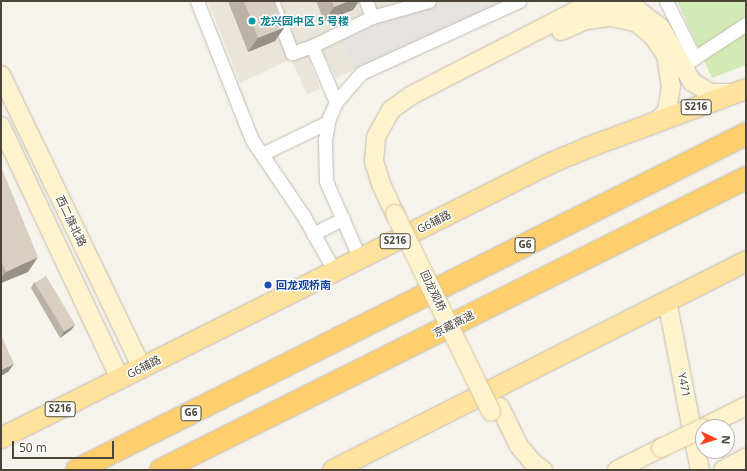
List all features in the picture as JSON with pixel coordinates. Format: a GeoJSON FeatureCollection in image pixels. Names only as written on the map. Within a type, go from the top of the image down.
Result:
{"type":"FeatureCollection","features":[{"type":"Feature","properties":{"kind":"highway","name":"G6"},"geometry":{"type":"LineString","coordinates":[[78,470],[746,134]]}},
{"type":"Feature","properties":{"kind":"highway","name":"京藏高速"},"geometry":{"type":"LineString","coordinates":[[162,470],[746,178]]}},
{"type":"Feature","properties":{"kind":"highway","name":"G6"},"geometry":{"type":"LineString","coordinates":[[304,356],[541,237]]}},
{"type":"Feature","properties":{"kind":"highway"},"geometry":{"type":"LineString","coordinates":[[195,470],[321,391]]}},
{"type":"Feature","properties":{"kind":"main road"},"geometry":{"type":"LineString","coordinates":[[399,212],[377,172],[374,160],[376,137],[380,126],[391,110],[419,91],[579,9],[602,3],[629,6],[655,21],[688,61],[692,82],[706,92],[724,94],[742,90]]}},
{"type":"Feature","properties":{"kind":"main road"},"geometry":{"type":"LineString","coordinates":[[399,212],[391,184],[386,156],[391,129],[402,114],[425,98],[586,20],[612,17],[632,21],[643,27],[660,45],[669,67],[670,96],[665,114],[653,123]]}},
{"type":"Feature","properties":{"kind":"main road","name":"西二旗北路"},"geometry":{"type":"LineString","coordinates":[[1,75],[142,368]]}},
{"type":"Feature","properties":{"kind":"main road","name":"G6辅路"},"geometry":{"type":"LineString","coordinates":[[1,438],[549,164],[742,90]]}},
{"type":"Feature","properties":{"kind":"main road","name":"西二旗北路"},"geometry":{"type":"LineString","coordinates":[[1,126],[120,379]]}},
{"type":"Feature","properties":{"kind":"main road","name":"回龙观桥"},"geometry":{"type":"LineString","coordinates":[[399,212],[496,410]]}},
{"type":"Feature","properties":{"kind":"main road"},"geometry":{"type":"LineString","coordinates":[[333,470],[746,261]]}},
{"type":"Feature","properties":{"kind":"main road","name":"Y471"},"geometry":{"type":"LineString","coordinates":[[668,301],[700,470]]}},
{"type":"Feature","properties":{"kind":"main road"},"geometry":{"type":"LineString","coordinates":[[725,419],[746,406]]}},
{"type":"Feature","properties":{"kind":"main road"},"geometry":{"type":"LineString","coordinates":[[496,410],[510,448],[524,470]]}},
{"type":"Feature","properties":{"kind":"main road"},"geometry":{"type":"LineString","coordinates":[[496,410],[534,464],[543,470]]}},
{"type":"Feature","properties":{"kind":"main road"},"geometry":{"type":"LineString","coordinates":[[735,420],[746,417]]}},
{"type":"Feature","properties":{"kind":"main road"},"geometry":{"type":"LineString","coordinates":[[639,470],[662,453],[695,436]]}},
{"type":"Feature","properties":{"kind":"main road"},"geometry":{"type":"LineString","coordinates":[[617,470],[695,441]]}},
{"type":"Feature","properties":{"kind":"main road"},"geometry":{"type":"LineString","coordinates":[[723,470],[746,458]]}},
{"type":"Feature","properties":{"kind":"street"},"geometry":{"type":"LineString","coordinates":[[197,1],[252,140],[313,234],[335,272]]}},
{"type":"Feature","properties":{"kind":"street"},"geometry":{"type":"LineString","coordinates":[[272,1],[292,53],[312,46],[372,17],[429,1]]}},
{"type":"Feature","properties":{"kind":"street"},"geometry":{"type":"LineString","coordinates":[[366,1],[372,17]]}},
{"type":"Feature","properties":{"kind":"street"},"geometry":{"type":"LineString","coordinates":[[360,259],[326,181],[324,140],[328,122],[336,102],[346,88],[361,73],[519,1]]}},
{"type":"Feature","properties":{"kind":"street"},"geometry":{"type":"LineString","coordinates":[[666,1],[688,61],[746,24]]}},
{"type":"Feature","properties":{"kind":"street"},"geometry":{"type":"LineString","coordinates":[[312,46],[336,102]]}},
{"type":"Feature","properties":{"kind":"street"},"geometry":{"type":"LineString","coordinates":[[262,154],[328,122]]}},
{"type":"Feature","properties":{"kind":"street"},"geometry":{"type":"LineString","coordinates":[[313,234],[343,219]]}},
{"type":"Feature","properties":{"kind":"shaded area"},"geometry":{"type":"Polygon","coordinates":[[[208,1],[505,1],[336,78],[326,58],[311,65],[320,89],[307,94],[291,59],[240,83],[208,1]]]}},
{"type":"Feature","properties":{"kind":"shaded area"},"geometry":{"type":"Polygon","coordinates":[[[443,1],[505,1],[355,70],[341,37],[443,1]]]}},
{"type":"Feature","properties":{"kind":"green space"},"geometry":{"type":"Polygon","coordinates":[[[677,1],[746,1],[746,65],[712,78],[677,1]]]}},
{"type":"Feature","properties":{"kind":"building"},"geometry":{"type":"Polygon","coordinates":[[[244,1],[275,1],[285,27],[258,38],[244,1]]]}},
{"type":"Feature","properties":{"kind":"building"},"geometry":{"type":"Polygon","coordinates":[[[332,1],[349,1],[334,7],[332,1]]]}},
{"type":"Feature","properties":{"kind":"building"},"geometry":{"type":"Polygon","coordinates":[[[1,169],[38,257],[6,272],[1,261],[1,169]]]}},
{"type":"Feature","properties":{"kind":"building"},"geometry":{"type":"Polygon","coordinates":[[[46,276],[75,325],[64,332],[35,283],[46,276]]]}},
{"type":"Feature","properties":{"kind":"building"},"geometry":{"type":"Polygon","coordinates":[[[1,335],[14,364],[1,370],[1,335]]]}},
{"type":"Feature","properties":{"kind":"place","name":"龙兴园中区 5 号楼"},"geometry":{"type":"Point","coordinates":[252,21]}},
{"type":"Feature","properties":{"kind":"place","name":"回龙观桥南"},"geometry":{"type":"Point","coordinates":[268,285]}}]}
